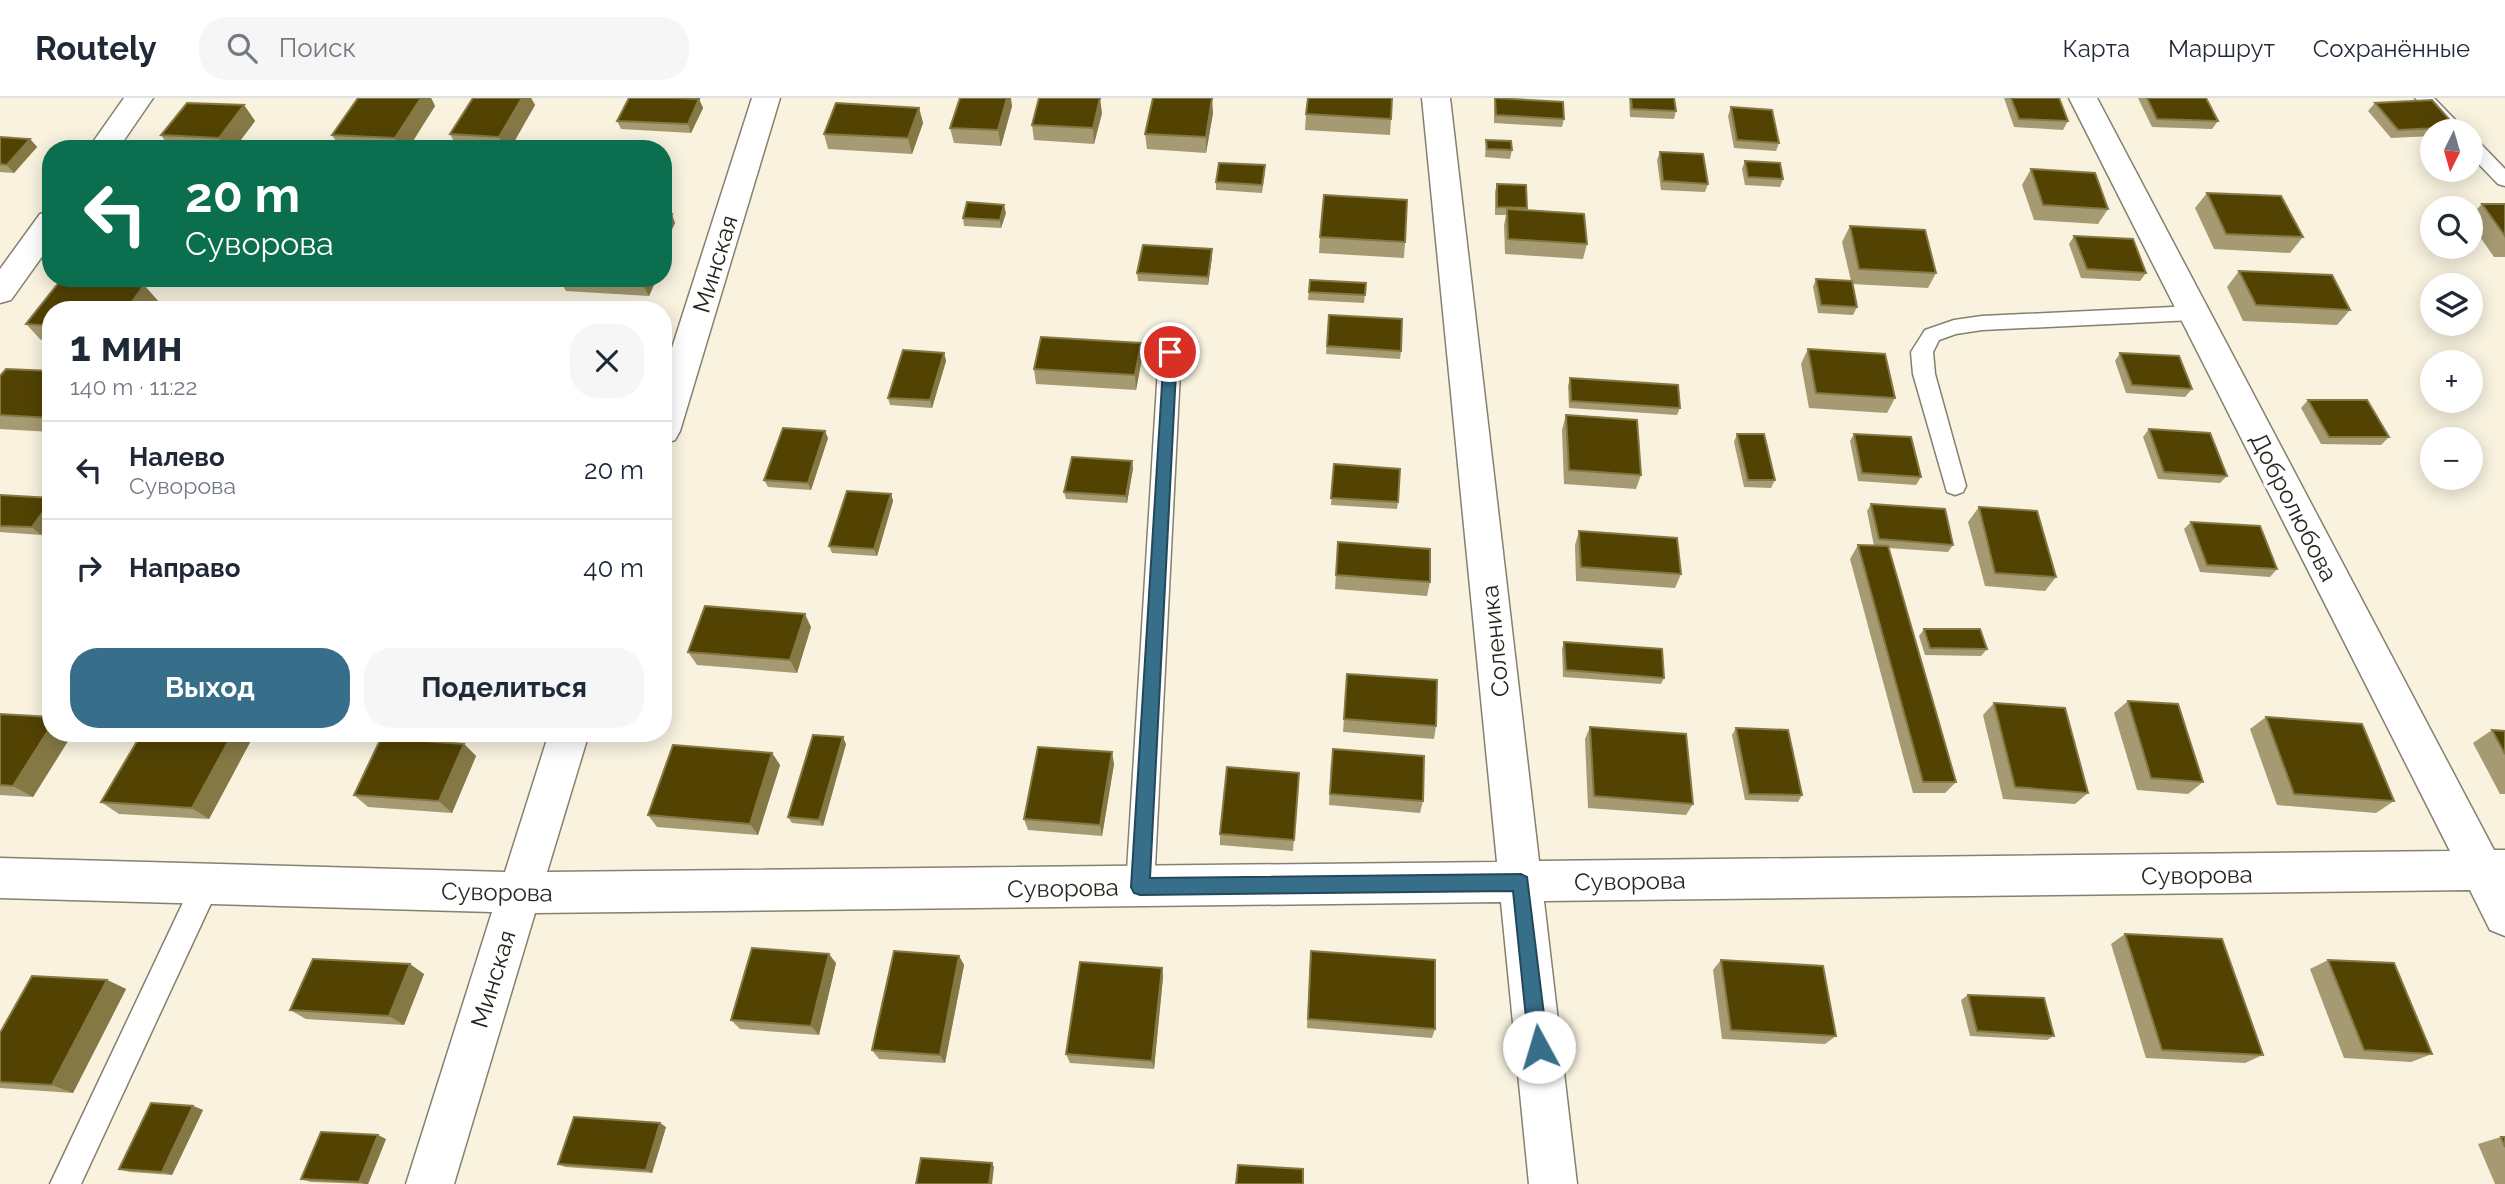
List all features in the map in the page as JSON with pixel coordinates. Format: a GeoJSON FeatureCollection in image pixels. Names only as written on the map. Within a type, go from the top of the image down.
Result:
{"type":"FeatureCollection","features":[{"type":"Feature","properties":{"kind":"street"},"geometry":{"type":"LineString","coordinates":[[109,140],[139,98]]}},
{"type":"Feature","properties":{"kind":"street","name":"Минская"},"geometry":{"type":"LineString","coordinates":[[672,402],[766,98]]}},
{"type":"Feature","properties":{"kind":"street","name":"Соленика"},"geometry":{"type":"LineString","coordinates":[[1436,98],[1553,1184]]}},
{"type":"Feature","properties":{"kind":"street","name":"Добролюбова"},"geometry":{"type":"LineString","coordinates":[[2083,98],[2193,313],[2494,871],[2505,915]]}},
{"type":"Feature","properties":{"kind":"street"},"geometry":{"type":"LineString","coordinates":[[0,292],[42,234]]}},
{"type":"Feature","properties":{"kind":"street","name":"Минская"},"geometry":{"type":"LineString","coordinates":[[430,1184],[566,742]]}},
{"type":"Feature","properties":{"kind":"street","name":"Суворова"},"geometry":{"type":"LineString","coordinates":[[0,878],[520,893],[2494,871]]}},
{"type":"Feature","properties":{"kind":"lane"},"geometry":{"type":"LineString","coordinates":[[2424,98],[2445,119]]}},
{"type":"Feature","properties":{"kind":"lane"},"geometry":{"type":"LineString","coordinates":[[2483,157],[2505,180]]}},
{"type":"Feature","properties":{"kind":"lane"},"geometry":{"type":"LineString","coordinates":[[1955,486],[1924,374],[1922,352],[1933,335],[1954,327],[1982,323],[2193,313]]}},
{"type":"Feature","properties":{"kind":"lane"},"geometry":{"type":"LineString","coordinates":[[1140,887],[1170,352]]}},
{"type":"Feature","properties":{"kind":"lane"},"geometry":{"type":"LineString","coordinates":[[65,1184],[206,884]]}},
{"type":"Feature","properties":{"kind":"building"},"geometry":{"type":"Polygon","coordinates":[[[358,98],[421,98],[395,138],[332,135],[358,98]]]}},
{"type":"Feature","properties":{"kind":"building"},"geometry":{"type":"Polygon","coordinates":[[[473,98],[522,98],[499,137],[450,134],[473,98]]]}},
{"type":"Feature","properties":{"kind":"building"},"geometry":{"type":"Polygon","coordinates":[[[629,98],[699,99],[688,124],[617,121],[629,98]]]}},
{"type":"Feature","properties":{"kind":"building"},"geometry":{"type":"Polygon","coordinates":[[[960,98],[1007,98],[998,130],[950,128],[960,98]]]}},
{"type":"Feature","properties":{"kind":"building"},"geometry":{"type":"Polygon","coordinates":[[[1039,98],[1100,98],[1093,128],[1032,125],[1039,98]]]}},
{"type":"Feature","properties":{"kind":"building"},"geometry":{"type":"Polygon","coordinates":[[[1153,98],[1212,98],[1206,137],[1145,134],[1153,98]]]}},
{"type":"Feature","properties":{"kind":"building"},"geometry":{"type":"Polygon","coordinates":[[[1308,98],[1392,98],[1391,119],[1306,114],[1308,98]]]}},
{"type":"Feature","properties":{"kind":"building"},"geometry":{"type":"Polygon","coordinates":[[[1495,98],[1563,102],[1564,119],[1496,115],[1495,98]]]}},
{"type":"Feature","properties":{"kind":"building"},"geometry":{"type":"Polygon","coordinates":[[[1631,98],[1674,98],[1676,111],[1632,109],[1631,98]]]}},
{"type":"Feature","properties":{"kind":"building"},"geometry":{"type":"Polygon","coordinates":[[[2011,98],[2059,98],[2068,121],[2019,119],[2011,98]]]}},
{"type":"Feature","properties":{"kind":"building"},"geometry":{"type":"Polygon","coordinates":[[[2147,98],[2206,98],[2218,121],[2157,119],[2147,98]]]}},
{"type":"Feature","properties":{"kind":"building"},"geometry":{"type":"Polygon","coordinates":[[[2432,100],[2449,119],[2420,119],[2420,129],[2398,130],[2375,103],[2432,100]]]}},
{"type":"Feature","properties":{"kind":"building"},"geometry":{"type":"Polygon","coordinates":[[[187,103],[244,105],[219,138],[161,135],[187,103]]]}},
{"type":"Feature","properties":{"kind":"building"},"geometry":{"type":"Polygon","coordinates":[[[836,103],[919,108],[908,138],[824,134],[836,103]]]}},
{"type":"Feature","properties":{"kind":"building"},"geometry":{"type":"Polygon","coordinates":[[[1731,107],[1772,110],[1779,143],[1737,140],[1731,107]]]}},
{"type":"Feature","properties":{"kind":"building"},"geometry":{"type":"Polygon","coordinates":[[[0,137],[30,139],[7,165],[0,164],[0,137]]]}},
{"type":"Feature","properties":{"kind":"building"},"geometry":{"type":"Polygon","coordinates":[[[1486,140],[1511,141],[1512,150],[1487,149],[1486,140]]]}},
{"type":"Feature","properties":{"kind":"building"},"geometry":{"type":"Polygon","coordinates":[[[1660,152],[1703,154],[1708,184],[1663,181],[1660,152]]]}},
{"type":"Feature","properties":{"kind":"building"},"geometry":{"type":"Polygon","coordinates":[[[1745,161],[1780,163],[1783,179],[1748,177],[1745,161]]]}},
{"type":"Feature","properties":{"kind":"building"},"geometry":{"type":"Polygon","coordinates":[[[1219,163],[1265,165],[1262,185],[1216,182],[1219,163]]]}},
{"type":"Feature","properties":{"kind":"building"},"geometry":{"type":"Polygon","coordinates":[[[2031,169],[2095,173],[2108,209],[2043,205],[2031,169]]]}},
{"type":"Feature","properties":{"kind":"building"},"geometry":{"type":"Polygon","coordinates":[[[1497,184],[1526,185],[1527,208],[1497,207],[1497,184]]]}},
{"type":"Feature","properties":{"kind":"building"},"geometry":{"type":"Polygon","coordinates":[[[2207,193],[2281,196],[2303,237],[2226,234],[2207,193]]]}},
{"type":"Feature","properties":{"kind":"building"},"geometry":{"type":"Polygon","coordinates":[[[1324,195],[1407,200],[1405,242],[1320,237],[1324,195]]]}},
{"type":"Feature","properties":{"kind":"building"},"geometry":{"type":"Polygon","coordinates":[[[967,202],[1004,205],[1000,220],[963,218],[967,202]]]}},
{"type":"Feature","properties":{"kind":"building"},"geometry":{"type":"Polygon","coordinates":[[[2483,204],[2505,204],[2505,236],[2483,205],[2483,204]]]}},
{"type":"Feature","properties":{"kind":"building"},"geometry":{"type":"Polygon","coordinates":[[[1507,209],[1584,214],[1587,244],[1508,239],[1507,209]]]}},
{"type":"Feature","properties":{"kind":"building"},"geometry":{"type":"Polygon","coordinates":[[[1850,226],[1925,230],[1936,273],[1859,269],[1850,226]]]}},
{"type":"Feature","properties":{"kind":"building"},"geometry":{"type":"Polygon","coordinates":[[[2074,236],[2133,239],[2146,273],[2087,269],[2074,236]]]}},
{"type":"Feature","properties":{"kind":"building"},"geometry":{"type":"Polygon","coordinates":[[[1143,245],[1212,249],[1208,277],[1137,273],[1143,245]]]}},
{"type":"Feature","properties":{"kind":"building"},"geometry":{"type":"Polygon","coordinates":[[[2239,271],[2332,275],[2350,310],[2256,305],[2239,271]]]}},
{"type":"Feature","properties":{"kind":"building"},"geometry":{"type":"Polygon","coordinates":[[[1816,279],[1852,281],[1857,307],[1821,305],[1816,279]]]}},
{"type":"Feature","properties":{"kind":"building"},"geometry":{"type":"Polygon","coordinates":[[[1310,280],[1366,283],[1365,295],[1309,292],[1310,280]]]}},
{"type":"Feature","properties":{"kind":"building"},"geometry":{"type":"Polygon","coordinates":[[[55,287],[143,287],[132,301],[44,301],[55,287]]]}},
{"type":"Feature","properties":{"kind":"building"},"geometry":{"type":"Polygon","coordinates":[[[42,304],[42,325],[26,324],[42,304]]]}},
{"type":"Feature","properties":{"kind":"building"},"geometry":{"type":"Polygon","coordinates":[[[1329,315],[1402,319],[1401,351],[1327,346],[1329,315]]]}},
{"type":"Feature","properties":{"kind":"building"},"geometry":{"type":"Polygon","coordinates":[[[1041,337],[1141,343],[1135,375],[1034,369],[1041,337]]]}},
{"type":"Feature","properties":{"kind":"building"},"geometry":{"type":"Polygon","coordinates":[[[1808,349],[1885,354],[1895,398],[1816,393],[1808,349]]]}},
{"type":"Feature","properties":{"kind":"building"},"geometry":{"type":"Polygon","coordinates":[[[903,350],[944,353],[930,400],[888,398],[903,350]]]}},
{"type":"Feature","properties":{"kind":"building"},"geometry":{"type":"Polygon","coordinates":[[[2120,353],[2179,356],[2192,389],[2132,385],[2120,353]]]}},
{"type":"Feature","properties":{"kind":"building"},"geometry":{"type":"Polygon","coordinates":[[[6,369],[42,371],[42,417],[0,415],[0,376],[6,369]]]}},
{"type":"Feature","properties":{"kind":"building"},"geometry":{"type":"Polygon","coordinates":[[[1570,378],[1678,385],[1680,408],[1571,401],[1570,378]]]}},
{"type":"Feature","properties":{"kind":"building"},"geometry":{"type":"Polygon","coordinates":[[[2308,400],[2367,400],[2389,437],[2329,437],[2308,400]]]}},
{"type":"Feature","properties":{"kind":"building"},"geometry":{"type":"Polygon","coordinates":[[[1566,415],[1637,420],[1641,475],[1569,470],[1566,415]]]}},
{"type":"Feature","properties":{"kind":"building"},"geometry":{"type":"Polygon","coordinates":[[[783,428],[825,431],[808,483],[764,480],[783,428]]]}},
{"type":"Feature","properties":{"kind":"building"},"geometry":{"type":"Polygon","coordinates":[[[2149,429],[2210,433],[2227,476],[2164,472],[2149,429]]]}},
{"type":"Feature","properties":{"kind":"building"},"geometry":{"type":"Polygon","coordinates":[[[1737,434],[1764,434],[1775,480],[1748,480],[1737,434]]]}},
{"type":"Feature","properties":{"kind":"building"},"geometry":{"type":"Polygon","coordinates":[[[1854,434],[1911,437],[1921,477],[1862,473],[1854,434]]]}},
{"type":"Feature","properties":{"kind":"building"},"geometry":{"type":"Polygon","coordinates":[[[1072,457],[1132,461],[1126,496],[1064,492],[1072,457]]]}},
{"type":"Feature","properties":{"kind":"building"},"geometry":{"type":"Polygon","coordinates":[[[1334,464],[1400,469],[1398,502],[1331,498],[1334,464]]]}},
{"type":"Feature","properties":{"kind":"building"},"geometry":{"type":"Polygon","coordinates":[[[847,491],[891,494],[874,549],[829,546],[847,491]]]}},
{"type":"Feature","properties":{"kind":"building"},"geometry":{"type":"Polygon","coordinates":[[[0,495],[42,497],[42,513],[32,527],[0,526],[0,495]]]}},
{"type":"Feature","properties":{"kind":"building"},"geometry":{"type":"Polygon","coordinates":[[[1871,504],[1945,509],[1953,545],[1879,539],[1871,504]]]}},
{"type":"Feature","properties":{"kind":"building"},"geometry":{"type":"Polygon","coordinates":[[[1979,507],[2037,511],[2056,577],[1995,573],[1979,507]]]}},
{"type":"Feature","properties":{"kind":"building"},"geometry":{"type":"Polygon","coordinates":[[[2191,522],[2260,526],[2277,569],[2207,565],[2191,522]]]}},
{"type":"Feature","properties":{"kind":"building"},"geometry":{"type":"Polygon","coordinates":[[[1579,531],[1677,538],[1681,574],[1581,567],[1579,531]]]}},
{"type":"Feature","properties":{"kind":"building"},"geometry":{"type":"Polygon","coordinates":[[[1338,542],[1430,549],[1430,582],[1336,575],[1338,542]]]}},
{"type":"Feature","properties":{"kind":"building"},"geometry":{"type":"Polygon","coordinates":[[[1858,545],[1888,546],[1956,782],[1923,782],[1858,545]]]}},
{"type":"Feature","properties":{"kind":"building"},"geometry":{"type":"Polygon","coordinates":[[[705,606],[805,614],[790,660],[688,652],[705,606]]]}},
{"type":"Feature","properties":{"kind":"building"},"geometry":{"type":"Polygon","coordinates":[[[1924,629],[1980,629],[1987,649],[1930,648],[1924,629]]]}},
{"type":"Feature","properties":{"kind":"building"},"geometry":{"type":"Polygon","coordinates":[[[1564,642],[1662,649],[1664,678],[1566,670],[1564,642]]]}},
{"type":"Feature","properties":{"kind":"building"},"geometry":{"type":"Polygon","coordinates":[[[1347,674],[1437,680],[1436,726],[1344,719],[1347,674]]]}},
{"type":"Feature","properties":{"kind":"building"},"geometry":{"type":"Polygon","coordinates":[[[2128,701],[2178,704],[2203,782],[2151,778],[2128,701]]]}},
{"type":"Feature","properties":{"kind":"building"},"geometry":{"type":"Polygon","coordinates":[[[1994,703],[2065,708],[2088,793],[2015,787],[1994,703]]]}},
{"type":"Feature","properties":{"kind":"building"},"geometry":{"type":"Polygon","coordinates":[[[0,714],[42,716],[42,740],[13,786],[0,785],[0,714]]]}},
{"type":"Feature","properties":{"kind":"building"},"geometry":{"type":"Polygon","coordinates":[[[2266,717],[2362,724],[2394,801],[2294,794],[2266,717]]]}},
{"type":"Feature","properties":{"kind":"building"},"geometry":{"type":"Polygon","coordinates":[[[1590,727],[1686,734],[1693,804],[1594,796],[1590,727]]]}},
{"type":"Feature","properties":{"kind":"building"},"geometry":{"type":"Polygon","coordinates":[[[1736,728],[1788,730],[1802,795],[1749,794],[1736,728]]]}},
{"type":"Feature","properties":{"kind":"building"},"geometry":{"type":"Polygon","coordinates":[[[2492,730],[2505,731],[2505,754],[2492,730]]]}},
{"type":"Feature","properties":{"kind":"building"},"geometry":{"type":"Polygon","coordinates":[[[813,735],[843,737],[819,820],[788,817],[813,735]]]}},
{"type":"Feature","properties":{"kind":"building"},"geometry":{"type":"Polygon","coordinates":[[[137,742],[228,742],[192,808],[101,802],[137,742]]]}},
{"type":"Feature","properties":{"kind":"building"},"geometry":{"type":"Polygon","coordinates":[[[379,742],[464,744],[439,801],[354,795],[379,742]]]}},
{"type":"Feature","properties":{"kind":"building"},"geometry":{"type":"Polygon","coordinates":[[[673,745],[772,753],[750,824],[648,815],[673,745]]]}},
{"type":"Feature","properties":{"kind":"building"},"geometry":{"type":"Polygon","coordinates":[[[1038,747],[1112,752],[1100,825],[1024,819],[1038,747]]]}},
{"type":"Feature","properties":{"kind":"building"},"geometry":{"type":"Polygon","coordinates":[[[1333,749],[1424,756],[1423,801],[1330,794],[1333,749]]]}},
{"type":"Feature","properties":{"kind":"building"},"geometry":{"type":"Polygon","coordinates":[[[1227,767],[1299,773],[1294,840],[1220,834],[1227,767]]]}},
{"type":"Feature","properties":{"kind":"building"},"geometry":{"type":"Polygon","coordinates":[[[2125,934],[2222,939],[2263,1055],[2162,1050],[2125,934]]]}},
{"type":"Feature","properties":{"kind":"building"},"geometry":{"type":"Polygon","coordinates":[[[752,948],[829,954],[811,1026],[731,1020],[752,948]]]}},
{"type":"Feature","properties":{"kind":"building"},"geometry":{"type":"Polygon","coordinates":[[[894,951],[959,956],[940,1055],[872,1050],[894,951]]]}},
{"type":"Feature","properties":{"kind":"building"},"geometry":{"type":"Polygon","coordinates":[[[1311,951],[1435,960],[1435,1029],[1308,1019],[1311,951]]]}},
{"type":"Feature","properties":{"kind":"building"},"geometry":{"type":"Polygon","coordinates":[[[313,959],[410,964],[389,1016],[290,1010],[313,959]]]}},
{"type":"Feature","properties":{"kind":"building"},"geometry":{"type":"Polygon","coordinates":[[[1721,960],[1823,966],[1836,1036],[1731,1030],[1721,960]]]}},
{"type":"Feature","properties":{"kind":"building"},"geometry":{"type":"Polygon","coordinates":[[[2328,960],[2394,963],[2432,1054],[2364,1050],[2328,960]]]}},
{"type":"Feature","properties":{"kind":"building"},"geometry":{"type":"Polygon","coordinates":[[[1080,962],[1162,968],[1152,1061],[1066,1054],[1080,962]]]}},
{"type":"Feature","properties":{"kind":"building"},"geometry":{"type":"Polygon","coordinates":[[[32,976],[107,980],[52,1085],[0,1082],[0,1033],[32,976]]]}},
{"type":"Feature","properties":{"kind":"building"},"geometry":{"type":"Polygon","coordinates":[[[1968,995],[2044,998],[2054,1036],[1977,1031],[1968,995]]]}},
{"type":"Feature","properties":{"kind":"building"},"geometry":{"type":"Polygon","coordinates":[[[151,1103],[193,1106],[162,1172],[119,1169],[151,1103]]]}},
{"type":"Feature","properties":{"kind":"building"},"geometry":{"type":"Polygon","coordinates":[[[574,1117],[660,1123],[646,1170],[558,1164],[574,1117]]]}},
{"type":"Feature","properties":{"kind":"building"},"geometry":{"type":"Polygon","coordinates":[[[321,1132],[378,1135],[359,1182],[301,1179],[321,1132]]]}},
{"type":"Feature","properties":{"kind":"building"},"geometry":{"type":"Polygon","coordinates":[[[921,1158],[992,1163],[989,1184],[916,1184],[921,1158]]]}},
{"type":"Feature","properties":{"kind":"building"},"geometry":{"type":"Polygon","coordinates":[[[1238,1165],[1303,1169],[1303,1184],[1236,1184],[1238,1165]]]}},
{"type":"Feature","properties":{"kind":"route"},"geometry":{"type":"LineString","coordinates":[[1170,352],[1140,887],[1521,883],[1539,1047]]}}]}
